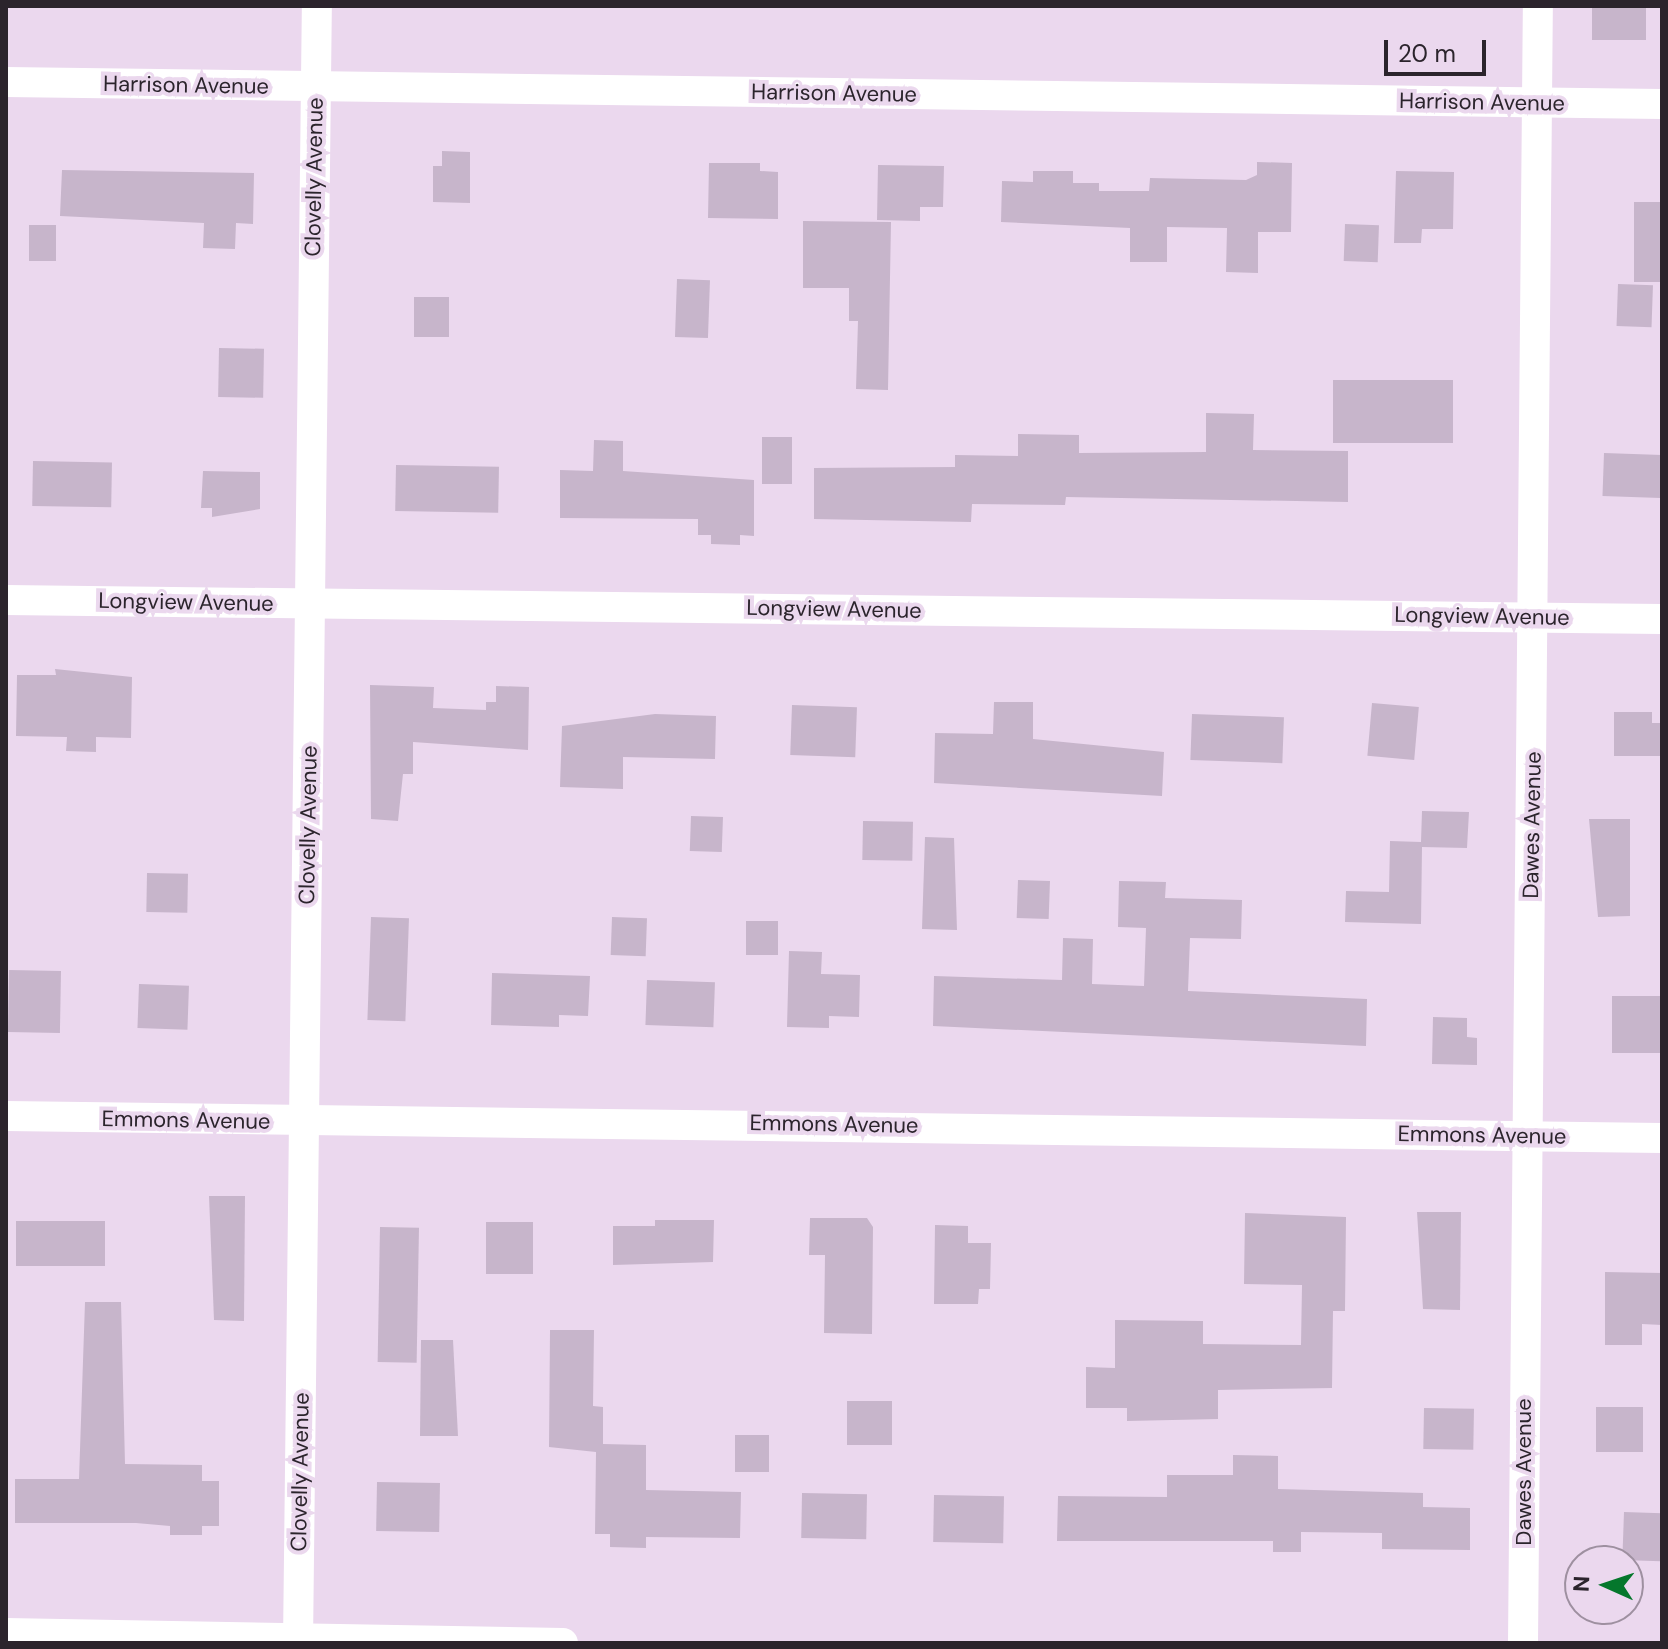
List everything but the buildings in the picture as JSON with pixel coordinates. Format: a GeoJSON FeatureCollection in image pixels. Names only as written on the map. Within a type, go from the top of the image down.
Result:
{"type":"FeatureCollection","features":[{"type":"Feature","properties":{"kind":"street","name":"Clovelly Avenue"},"geometry":{"type":"LineString","coordinates":[[298,1640],[317,6]]}},
{"type":"Feature","properties":{"kind":"street","name":"Dawes Avenue"},"geometry":{"type":"LineString","coordinates":[[1523,1643],[1527,1136],[1536,617],[1538,6]]}},
{"type":"Feature","properties":{"kind":"street","name":"Harrison Avenue"},"geometry":{"type":"LineString","coordinates":[[6,82],[1662,104]]}},
{"type":"Feature","properties":{"kind":"street","name":"Longview Avenue"},"geometry":{"type":"LineString","coordinates":[[6,600],[1662,619]]}},
{"type":"Feature","properties":{"kind":"street","name":"Emmons Avenue"},"geometry":{"type":"LineString","coordinates":[[6,1116],[304,1123],[638,1119],[1662,1138]]}},
{"type":"Feature","properties":{"kind":"street"},"geometry":{"type":"LineString","coordinates":[[6,1633],[563,1643]]}}]}
